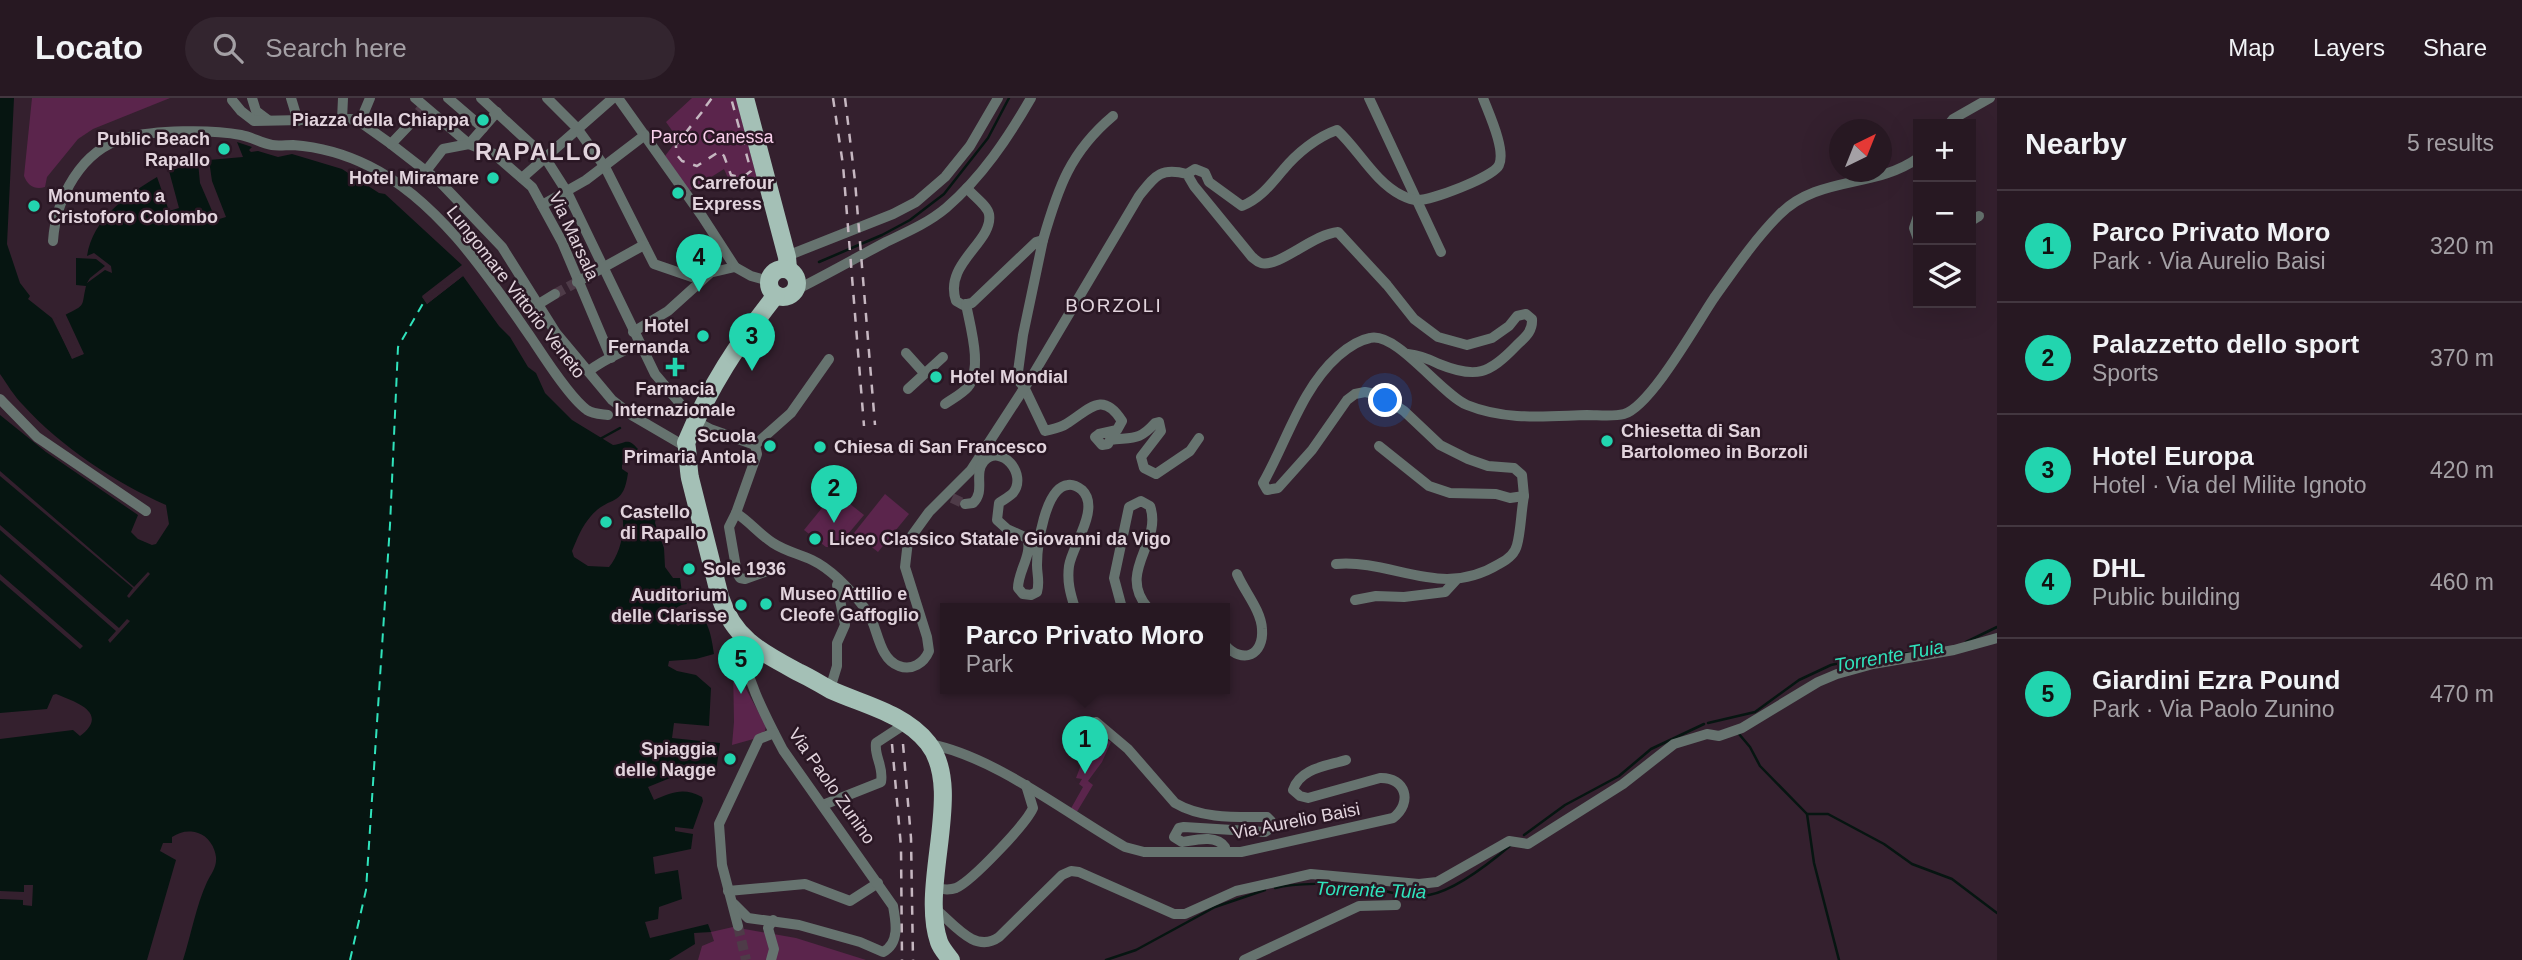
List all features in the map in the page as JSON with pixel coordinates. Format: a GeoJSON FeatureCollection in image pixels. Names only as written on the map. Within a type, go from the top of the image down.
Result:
{"type":"FeatureCollection","features":[{"type":"Feature","properties":{"kind":"main road"},"geometry":{"type":"LineString","coordinates":[[745,98],[780,270],[690,415],[682,448],[726,612],[738,632],[761,652],[830,689],[874,706],[905,724],[929,744],[944,789],[933,907],[939,943],[951,960]]}},
{"type":"Feature","properties":{"kind":"main road"},"geometry":{"type":"LineString","coordinates":[[780,270],[797,280],[796,290]]}},
{"type":"Feature","properties":{"kind":"street"},"geometry":{"type":"LineString","coordinates":[[252,98],[256,111],[268,120]]}},
{"type":"Feature","properties":{"kind":"street"},"geometry":{"type":"LineString","coordinates":[[291,98],[299,121]]}},
{"type":"Feature","properties":{"kind":"street"},"geometry":{"type":"LineString","coordinates":[[342,120],[343,98]]}},
{"type":"Feature","properties":{"kind":"street"},"geometry":{"type":"LineString","coordinates":[[359,122],[370,98]]}},
{"type":"Feature","properties":{"kind":"street"},"geometry":{"type":"LineString","coordinates":[[448,98],[483,128]]}},
{"type":"Feature","properties":{"kind":"street"},"geometry":{"type":"LineString","coordinates":[[481,98],[544,156],[567,192],[655,374],[690,415],[710,429],[755,445]]}},
{"type":"Feature","properties":{"kind":"street"},"geometry":{"type":"LineString","coordinates":[[547,98],[576,127],[605,167],[654,264],[692,277],[735,268],[780,270],[841,234],[904,209],[940,183],[970,146],[999,98]]}},
{"type":"Feature","properties":{"kind":"street"},"geometry":{"type":"LineString","coordinates":[[522,178],[576,127],[615,98],[645,135],[735,268]]}},
{"type":"Feature","properties":{"kind":"street"},"geometry":{"type":"LineString","coordinates":[[796,290],[918,227],[944,209],[967,188],[1011,132],[1031,98]]}},
{"type":"Feature","properties":{"kind":"street"},"geometry":{"type":"LineString","coordinates":[[1368,98],[1441,252]]}},
{"type":"Feature","properties":{"kind":"street"},"geometry":{"type":"LineString","coordinates":[[1187,174],[1195,169],[1205,173],[1209,181],[1242,206],[1256,200],[1303,150],[1326,134],[1337,130],[1363,156],[1381,181],[1401,195],[1418,200],[1483,179],[1494,173],[1501,163],[1501,149],[1483,98]]}},
{"type":"Feature","properties":{"kind":"street"},"geometry":{"type":"LineString","coordinates":[[1958,119],[1990,98]]}},
{"type":"Feature","properties":{"kind":"street","name":"Lungomare Vittorio Veneto"},"geometry":{"type":"LineString","coordinates":[[234,99],[240,111],[254,121],[359,122],[426,171],[502,247],[556,333],[622,409],[682,448]]}},
{"type":"Feature","properties":{"kind":"street","name":"Via Marsala"},"geometry":{"type":"LineString","coordinates":[[423,102],[469,144],[494,154],[532,187],[562,242],[611,358]]}},
{"type":"Feature","properties":{"kind":"street"},"geometry":{"type":"LineString","coordinates":[[426,171],[443,149],[469,144],[497,112]]}},
{"type":"Feature","properties":{"kind":"street"},"geometry":{"type":"LineString","coordinates":[[1114,116],[1097,130],[1077,154],[1057,192],[1028,305],[1017,379],[1024,387],[1045,430],[1063,426],[1089,407],[1103,404],[1115,410],[1122,421],[1116,430],[1099,434],[1095,438],[1101,445],[1108,444],[1110,440],[1125,441],[1139,437],[1159,422],[1161,431],[1141,457],[1144,467],[1156,474],[1190,451],[1199,438]]}},
{"type":"Feature","properties":{"kind":"street"},"geometry":{"type":"LineString","coordinates":[[391,144],[410,124]]}},
{"type":"Feature","properties":{"kind":"street","name":"Lungomare Vittorio Veneto"},"geometry":{"type":"LineString","coordinates":[[53,241],[64,198],[71,184],[89,159],[119,140],[146,134],[203,131],[241,135],[271,145],[320,148],[348,156],[371,166],[419,200],[441,220],[578,401],[593,412],[608,415]]}},
{"type":"Feature","properties":{"kind":"street"},"geometry":{"type":"LineString","coordinates":[[542,205],[605,167],[645,135]]}},
{"type":"Feature","properties":{"kind":"street"},"geometry":{"type":"LineString","coordinates":[[1336,564],[1352,562],[1412,576],[1456,580],[1490,570],[1509,559],[1517,547],[1524,496],[1522,475],[1514,468],[1488,466],[1440,445],[1404,411],[1380,395],[1364,392],[1347,400],[1312,450],[1278,488],[1267,489],[1263,483],[1303,401],[1337,357],[1369,338],[1379,337],[1408,354],[1447,392],[1466,405],[1503,416],[1625,414],[1640,402],[1666,372],[1715,296],[1779,215],[1800,197],[1816,190],[1888,174],[1913,161]]}},
{"type":"Feature","properties":{"kind":"street"},"geometry":{"type":"LineString","coordinates":[[736,513],[760,535],[780,548],[814,561],[839,581],[869,613],[889,659],[897,666],[920,664],[929,651],[928,644],[905,567],[905,555],[913,533],[971,470],[1139,196],[1159,173],[1172,170],[1187,174],[1252,257],[1261,263],[1275,262],[1312,239],[1325,233],[1338,232],[1387,285],[1413,319],[1438,337],[1467,345],[1492,338],[1520,314],[1526,314],[1532,319],[1531,330],[1507,355],[1490,369],[1474,374],[1408,354]]}},
{"type":"Feature","properties":{"kind":"street"},"geometry":{"type":"LineString","coordinates":[[967,188],[989,215],[987,228],[954,280],[956,301],[966,304],[979,297],[1036,242],[1043,240]]}},
{"type":"Feature","properties":{"kind":"street"},"geometry":{"type":"LineString","coordinates":[[578,281],[644,245]]}},
{"type":"Feature","properties":{"kind":"street"},"geometry":{"type":"LineString","coordinates":[[633,332],[668,311],[710,273]]}},
{"type":"Feature","properties":{"kind":"street"},"geometry":{"type":"LineString","coordinates":[[537,305],[555,294]]}},
{"type":"Feature","properties":{"kind":"street"},"geometry":{"type":"LineString","coordinates":[[946,404],[969,386],[973,374],[975,345],[966,304]]}},
{"type":"Feature","properties":{"kind":"street"},"geometry":{"type":"LineString","coordinates":[[589,371],[605,358],[611,358],[639,343]]}},
{"type":"Feature","properties":{"kind":"street"},"geometry":{"type":"LineString","coordinates":[[906,353],[924,373]]}},
{"type":"Feature","properties":{"kind":"street"},"geometry":{"type":"LineString","coordinates":[[908,389],[943,357]]}},
{"type":"Feature","properties":{"kind":"street"},"geometry":{"type":"LineString","coordinates":[[755,445],[791,414],[829,359]]}},
{"type":"Feature","properties":{"kind":"street"},"geometry":{"type":"LineString","coordinates":[[0,400],[37,437],[146,511]]}},
{"type":"Feature","properties":{"kind":"street"},"geometry":{"type":"LineString","coordinates":[[755,445],[757,454],[729,527],[740,578],[745,579],[773,569]]}},
{"type":"Feature","properties":{"kind":"street"},"geometry":{"type":"LineString","coordinates":[[1379,446],[1429,486],[1450,492],[1496,494],[1510,498],[1524,496]]}},
{"type":"Feature","properties":{"kind":"street"},"geometry":{"type":"LineString","coordinates":[[965,504],[978,499],[981,468],[985,461],[993,456],[1012,463],[1018,479],[1016,488],[999,503],[996,509],[997,520],[1007,529],[1027,538],[1029,550],[1017,582],[1023,594],[1031,595],[1037,592],[1040,584],[1037,566],[1039,548],[1052,495],[1064,485],[1081,489],[1087,497],[1089,508],[1069,563],[1069,584],[1074,603]]}},
{"type":"Feature","properties":{"kind":"street"},"geometry":{"type":"LineString","coordinates":[[1121,603],[1114,578],[1129,507],[1141,502],[1150,506],[1153,514],[1152,526],[1136,578],[1137,590],[1145,603]]}},
{"type":"Feature","properties":{"kind":"street"},"geometry":{"type":"LineString","coordinates":[[814,561],[830,560]]}},
{"type":"Feature","properties":{"kind":"street"},"geometry":{"type":"LineString","coordinates":[[1230,649],[1244,657],[1249,656],[1260,644],[1262,630],[1260,620],[1237,573]]}},
{"type":"Feature","properties":{"kind":"street"},"geometry":{"type":"LineString","coordinates":[[1355,600],[1376,596],[1404,597],[1445,592],[1456,580]]}},
{"type":"Feature","properties":{"kind":"street"},"geometry":{"type":"LineString","coordinates":[[830,689],[837,666],[837,643],[845,625],[837,585],[839,581]]}},
{"type":"Feature","properties":{"kind":"street","name":"Via Paolo Zunino"},"geometry":{"type":"LineString","coordinates":[[738,632],[755,694],[783,750],[893,906],[893,944],[883,951],[860,942],[773,920]]}},
{"type":"Feature","properties":{"kind":"street"},"geometry":{"type":"LineString","coordinates":[[933,907],[966,936],[986,943],[999,937],[1062,874],[1071,871],[1079,872],[1174,914],[1185,915],[1236,891],[1303,875],[1419,884],[1437,882],[1509,841],[1528,844],[1623,784],[1674,744],[1707,734],[1719,736],[1742,728],[1818,681],[1873,664],[1954,650],[1997,638]]}},
{"type":"Feature","properties":{"kind":"street"},"geometry":{"type":"LineString","coordinates":[[1096,722],[1128,749],[1175,803],[1207,815],[1267,817],[1271,821],[1272,827],[1265,832],[1184,827],[1175,833],[1174,837],[1182,842],[1213,839],[1221,841],[1225,847],[1222,852]]}},
{"type":"Feature","properties":{"kind":"street"},"geometry":{"type":"LineString","coordinates":[[823,805],[881,782],[883,772],[875,748],[876,743],[905,724]]}},
{"type":"Feature","properties":{"kind":"street"},"geometry":{"type":"LineString","coordinates":[[738,926],[722,865],[719,824],[759,739],[774,733]]}},
{"type":"Feature","properties":{"kind":"street","name":"Via Aurelio Baisi"},"geometry":{"type":"LineString","coordinates":[[929,744],[961,753],[1026,785],[1125,847],[1143,852],[1262,849],[1397,815],[1405,806],[1405,797],[1398,782],[1390,777],[1308,798],[1293,790],[1295,782],[1304,773],[1346,760]]}},
{"type":"Feature","properties":{"kind":"street"},"geometry":{"type":"LineString","coordinates":[[934,888],[946,890],[963,884],[1004,844],[1033,808],[1026,785]]}},
{"type":"Feature","properties":{"kind":"street"},"geometry":{"type":"LineString","coordinates":[[729,891],[805,884],[850,901],[878,883]]}},
{"type":"Feature","properties":{"kind":"street"},"geometry":{"type":"LineString","coordinates":[[734,904],[748,918],[773,920],[768,928],[774,949],[771,960]]}},
{"type":"Feature","properties":{"kind":"street"},"geometry":{"type":"LineString","coordinates":[[1244,960],[1359,906],[1396,905]]}},
{"type":"Feature","properties":{"kind":"green space"},"geometry":{"type":"Polygon","coordinates":[[[32,98],[170,98],[93,129],[78,139],[47,177],[45,187],[38,188],[30,185],[24,176],[32,98]]]}},
{"type":"Feature","properties":{"kind":"green space","name":"Parco Canessa"},"geometry":{"type":"Polygon","coordinates":[[[692,98],[736,98],[757,178],[731,185],[724,169],[689,191],[665,156],[678,139],[666,122],[692,98]]]}},
{"type":"Feature","properties":{"kind":"green space"},"geometry":{"type":"Polygon","coordinates":[[[835,492],[864,515],[837,547],[826,547],[804,530],[835,492]]]}},
{"type":"Feature","properties":{"kind":"green space"},"geometry":{"type":"Polygon","coordinates":[[[885,494],[909,514],[878,552],[854,533],[885,494]]]}},
{"type":"Feature","properties":{"kind":"green space"},"geometry":{"type":"Polygon","coordinates":[[[733,665],[766,726],[765,731],[757,738],[732,745],[734,722],[733,665]]]}},
{"type":"Feature","properties":{"kind":"green space"},"geometry":{"type":"Polygon","coordinates":[[[1092,736],[1111,742],[1102,762],[1088,781],[1093,785],[1075,815],[1069,812],[1083,787],[1079,784],[1082,779],[1076,778],[1092,736]]]}},
{"type":"Feature","properties":{"kind":"green space"},"geometry":{"type":"Polygon","coordinates":[[[733,927],[796,938],[866,960],[698,960],[702,946],[714,941],[711,932],[733,927]]]}},
{"type":"Feature","properties":{"kind":"shaded area"},"geometry":{"type":"Polygon","coordinates":[[[0,98],[14,98],[7,244],[20,283],[30,296],[28,299],[52,318],[72,358],[83,354],[65,315],[82,304],[86,286],[76,285],[76,258],[96,259],[105,266],[87,283],[105,270],[112,273],[111,266],[94,253],[87,256],[90,242],[104,219],[123,200],[157,177],[169,211],[179,208],[169,171],[198,162],[200,183],[216,220],[226,217],[212,181],[209,160],[243,157],[237,142],[252,147],[249,150],[251,152],[258,151],[278,157],[292,154],[342,169],[379,193],[385,194],[462,265],[422,296],[427,304],[463,276],[510,337],[528,367],[536,373],[545,393],[572,420],[613,445],[628,442],[638,449],[622,465],[622,469],[628,473],[623,492],[591,516],[582,528],[572,551],[574,557],[588,566],[609,567],[621,543],[622,515],[634,512],[656,516],[655,523],[664,548],[665,567],[673,578],[680,578],[687,604],[676,608],[670,618],[678,626],[683,623],[692,608],[702,617],[708,628],[714,654],[696,659],[669,661],[668,666],[696,675],[711,688],[709,726],[674,723],[672,738],[720,743],[716,771],[677,764],[675,776],[648,787],[654,800],[684,791],[702,797],[703,801],[693,829],[675,827],[675,831],[693,834],[691,849],[653,857],[655,874],[678,870],[682,899],[659,907],[658,919],[645,922],[650,938],[708,924],[711,932],[694,933],[695,944],[669,960],[183,960],[200,901],[216,861],[214,849],[208,839],[202,834],[187,832],[172,837],[172,843],[163,843],[160,851],[176,860],[147,960],[0,960],[0,899],[23,900],[23,905],[32,906],[33,885],[24,885],[24,892],[0,891],[0,739],[73,730],[80,736],[92,721],[87,709],[56,694],[47,709],[0,713],[0,580],[80,649],[83,646],[0,574],[0,530],[116,631],[108,640],[110,643],[130,621],[127,619],[119,628],[0,525],[0,476],[133,588],[127,596],[129,598],[150,574],[148,572],[134,587],[0,471],[0,415],[46,452],[138,515],[131,532],[138,539],[156,544],[169,524],[166,505],[109,475],[54,435],[23,405],[0,374],[0,98]]]}},
{"type":"Feature","properties":{"kind":"pier"},"geometry":{"type":"Polygon","coordinates":[[[458,269],[460,272],[427,297],[428,299],[461,273],[463,276],[427,304],[422,297],[458,269]]]}},
{"type":"Feature","properties":{"kind":"pier"},"geometry":{"type":"Polygon","coordinates":[[[65,313],[84,354],[72,359],[53,318],[56,317],[74,354],[79,352],[62,316],[65,313]]]}},
{"type":"Feature","properties":{"kind":"waterway"},"geometry":{"type":"LineString","coordinates":[[819,262],[910,220],[944,194],[988,138],[1009,98]]}},
{"type":"Feature","properties":{"kind":"waterway"},"geometry":{"type":"LineString","coordinates":[[600,439],[620,428]]}},
{"type":"Feature","properties":{"kind":"waterway","name":"Torrente Tuia"},"geometry":{"type":"LineString","coordinates":[[1966,642],[1997,627]]}},
{"type":"Feature","properties":{"kind":"waterway","name":"Torrente Tuia"},"geometry":{"type":"LineString","coordinates":[[1708,723],[1755,712],[1799,680],[1831,665],[1862,658],[1909,653]]}},
{"type":"Feature","properties":{"kind":"waterway","name":"Torrente Tuia"},"geometry":{"type":"LineString","coordinates":[[1524,835],[1565,805],[1619,776],[1651,749],[1704,724]]}},
{"type":"Feature","properties":{"kind":"waterway"},"geometry":{"type":"LineString","coordinates":[[1739,734],[1760,766],[1807,814],[1814,863],[1839,960]]}},
{"type":"Feature","properties":{"kind":"waterway"},"geometry":{"type":"LineString","coordinates":[[1807,814],[1828,814],[1884,844],[1912,864],[1952,879],[1997,913]]}},
{"type":"Feature","properties":{"kind":"waterway","name":"Torrente Tuia"},"geometry":{"type":"LineString","coordinates":[[1275,888],[1304,884],[1346,884],[1401,894],[1429,895],[1462,881],[1511,845]]}},
{"type":"Feature","properties":{"kind":"waterway","name":"Torrente Tuia"},"geometry":{"type":"LineString","coordinates":[[1106,960],[1136,950],[1215,907],[1265,890]]}},
{"type":"Feature","properties":{"kind":"ferry route"},"geometry":{"type":"LineString","coordinates":[[350,960],[366,890],[390,525],[398,347],[425,300]]}},
{"type":"Feature","properties":{"kind":"tunnel"},"geometry":{"type":"LineString","coordinates":[[410,124],[422,108]]}},
{"type":"Feature","properties":{"kind":"tunnel"},"geometry":{"type":"LineString","coordinates":[[555,294],[577,282]]}},
{"type":"Feature","properties":{"kind":"tunnel"},"geometry":{"type":"LineString","coordinates":[[952,498],[965,504]]}},
{"type":"Feature","properties":{"kind":"tunnel"},"geometry":{"type":"LineString","coordinates":[[738,926],[746,960]]}},
{"type":"Feature","properties":{"kind":"railway"},"geometry":{"type":"LineString","coordinates":[[706,106],[712,98]]}},
{"type":"Feature","properties":{"kind":"railway"},"geometry":{"type":"LineString","coordinates":[[702,112],[676,145],[676,154],[682,161],[697,166],[720,151],[731,175],[742,178],[751,171],[731,98]]}},
{"type":"Feature","properties":{"kind":"railway"},"geometry":{"type":"LineString","coordinates":[[833,98],[843,165],[864,426]]}},
{"type":"Feature","properties":{"kind":"railway"},"geometry":{"type":"LineString","coordinates":[[845,98],[855,181],[875,425]]}},
{"type":"Feature","properties":{"kind":"railway"},"geometry":{"type":"LineString","coordinates":[[892,744],[901,847],[902,960]]}},
{"type":"Feature","properties":{"kind":"railway"},"geometry":{"type":"LineString","coordinates":[[903,744],[911,838],[913,960]]}},
{"type":"Feature","properties":{"kind":"place","name":"Piazza della Chiappa"},"geometry":{"type":"Point","coordinates":[483,120]}},
{"type":"Feature","properties":{"kind":"place","name":"Public Beach Rapallo"},"geometry":{"type":"Point","coordinates":[224,149]}},
{"type":"Feature","properties":{"kind":"place","name":"Hotel Miramare"},"geometry":{"type":"Point","coordinates":[493,178]}},
{"type":"Feature","properties":{"kind":"place","name":"Carrefour Express"},"geometry":{"type":"Point","coordinates":[678,193]}},
{"type":"Feature","properties":{"kind":"place","name":"Monumento a Cristoforo Colombo"},"geometry":{"type":"Point","coordinates":[34,206]}},
{"type":"Feature","properties":{"kind":"place","name":"DHL"},"geometry":{"type":"Point","coordinates":[699,292]}},
{"type":"Feature","properties":{"kind":"place","name":"Hotel Fernanda"},"geometry":{"type":"Point","coordinates":[703,336]}},
{"type":"Feature","properties":{"kind":"place","name":"Farmacia Internazionale"},"geometry":{"type":"Point","coordinates":[675,367]}},
{"type":"Feature","properties":{"kind":"place","name":"Hotel Europa"},"geometry":{"type":"Point","coordinates":[752,371]}},
{"type":"Feature","properties":{"kind":"place","name":"Hotel Mondial"},"geometry":{"type":"Point","coordinates":[936,377]}},
{"type":"Feature","properties":{"kind":"place","name":"Chiesetta di San Bartolomeo in Borzoli"},"geometry":{"type":"Point","coordinates":[1607,441]}},
{"type":"Feature","properties":{"kind":"place","name":"Scuola Primaria Antola"},"geometry":{"type":"Point","coordinates":[770,446]}},
{"type":"Feature","properties":{"kind":"place","name":"Chiesa di San Francesco"},"geometry":{"type":"Point","coordinates":[820,447]}},
{"type":"Feature","properties":{"kind":"place","name":"Castello di Rapallo"},"geometry":{"type":"Point","coordinates":[606,522]}},
{"type":"Feature","properties":{"kind":"place","name":"Palazzetto dello sport"},"geometry":{"type":"Point","coordinates":[834,523]}},
{"type":"Feature","properties":{"kind":"place","name":"Liceo Classico Statale Giovanni da Vigo"},"geometry":{"type":"Point","coordinates":[815,539]}},
{"type":"Feature","properties":{"kind":"place","name":"Sole 1936"},"geometry":{"type":"Point","coordinates":[689,569]}},
{"type":"Feature","properties":{"kind":"place","name":"Museo Attilio e Cleofe Gaffoglio"},"geometry":{"type":"Point","coordinates":[766,604]}},
{"type":"Feature","properties":{"kind":"place","name":"Auditorium delle Clarisse"},"geometry":{"type":"Point","coordinates":[741,605]}},
{"type":"Feature","properties":{"kind":"place","name":"Giardini Ezra Pound"},"geometry":{"type":"Point","coordinates":[741,694]}},
{"type":"Feature","properties":{"kind":"place","name":"Spiaggia delle Nagge"},"geometry":{"type":"Point","coordinates":[730,759]}},
{"type":"Feature","properties":{"kind":"place","name":"Parco Privato Moro"},"geometry":{"type":"Point","coordinates":[1085,774]}},
{"type":"Feature","properties":{"kind":"district","name":"RAPALLO"},"geometry":{"type":"Point","coordinates":[539,151]}},
{"type":"Feature","properties":{"kind":"district","name":"BORZOLI"},"geometry":{"type":"Point","coordinates":[1114,305]}}]}
